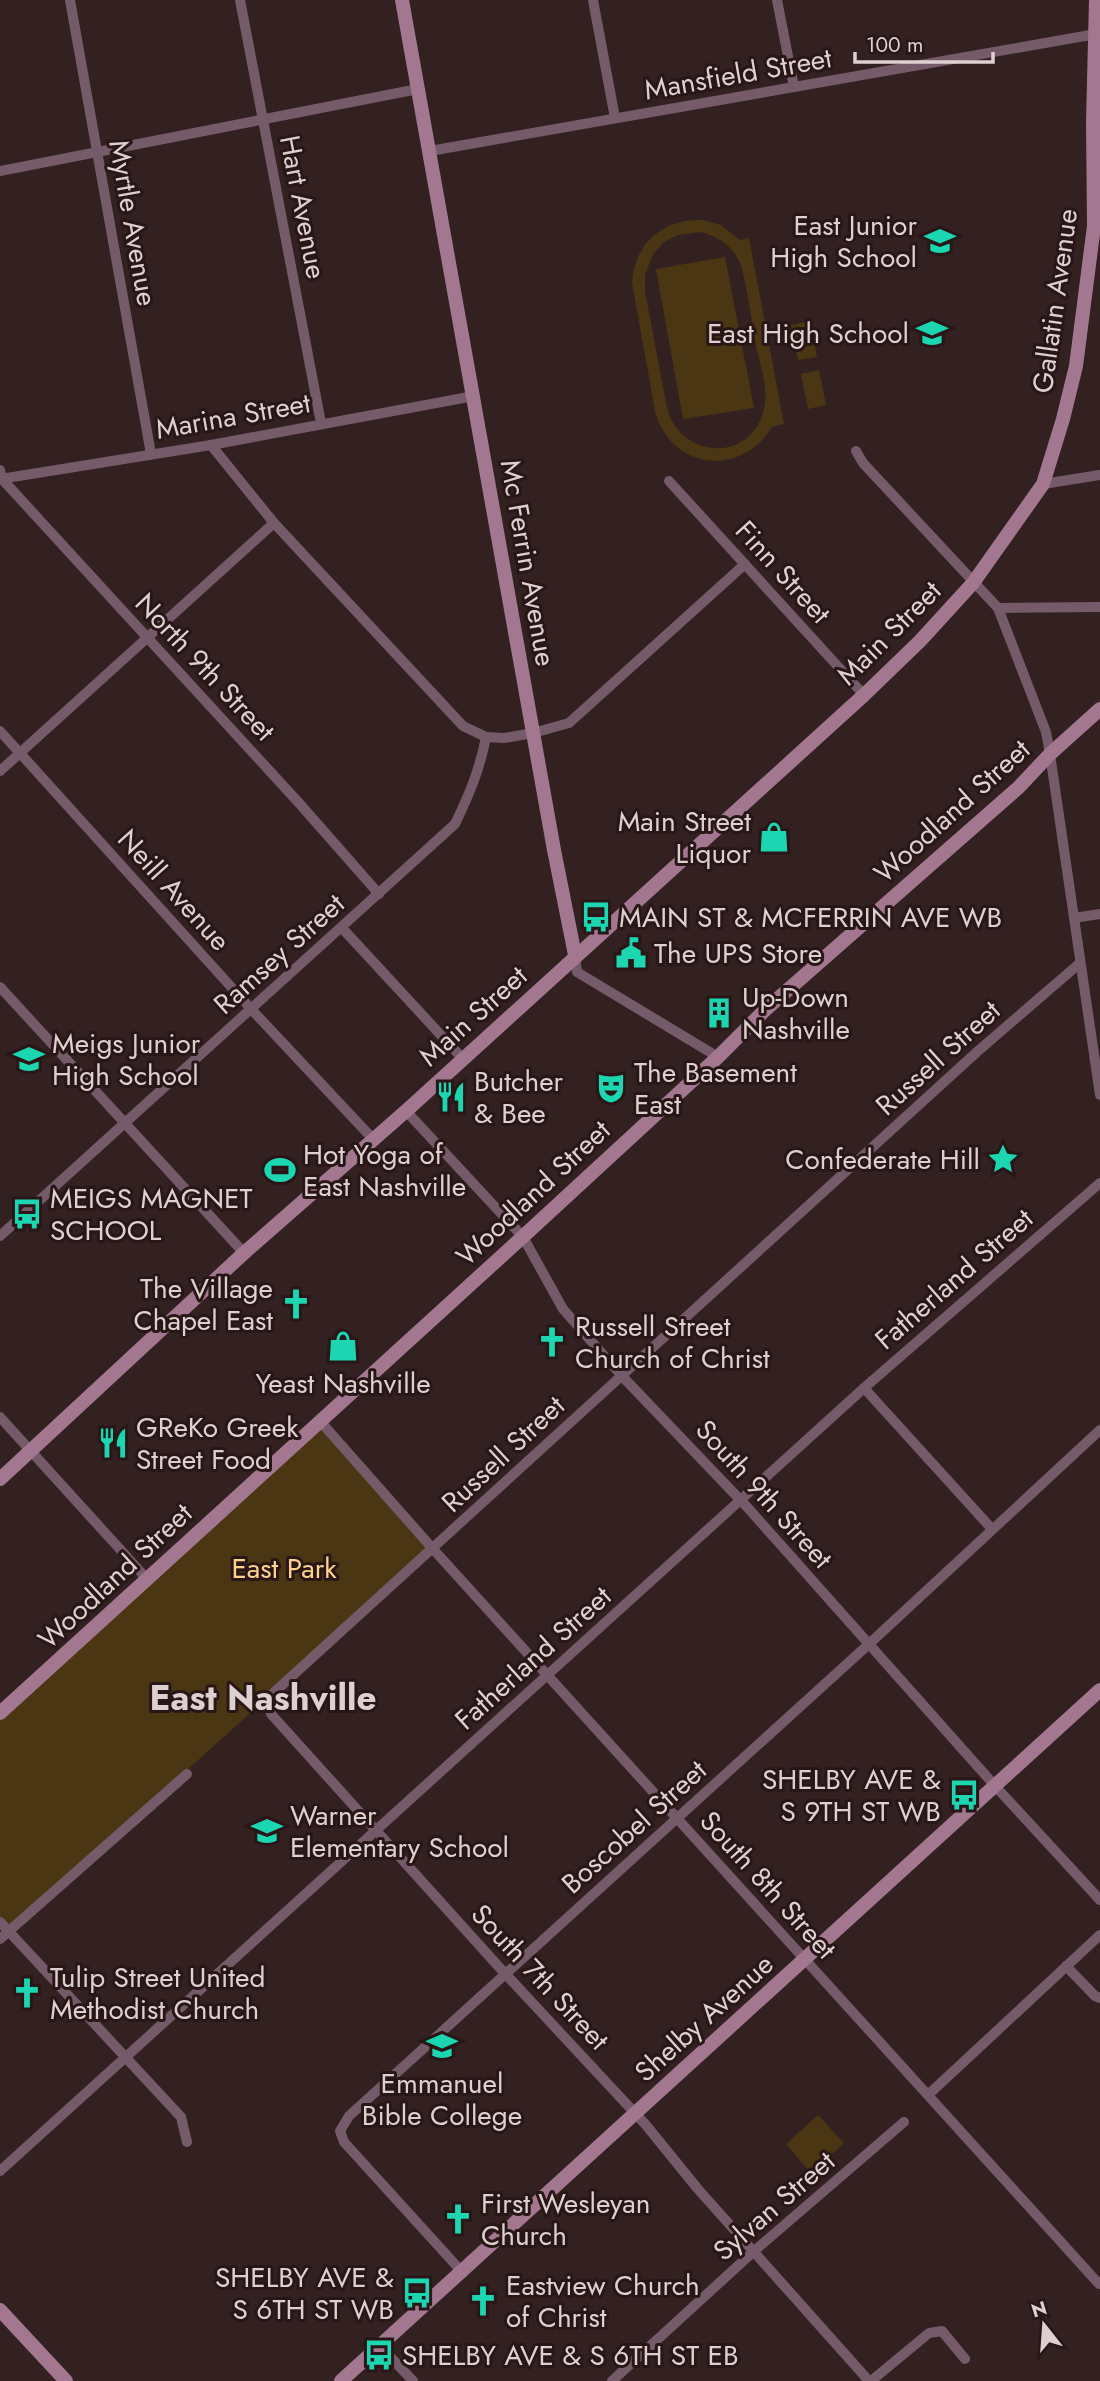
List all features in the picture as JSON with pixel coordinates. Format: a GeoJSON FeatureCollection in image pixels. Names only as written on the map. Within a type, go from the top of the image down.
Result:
{"type":"FeatureCollection","features":[{"type":"Feature","properties":{"kind":"street","name":"Myrtle Avenue"},"geometry":{"type":"LineString","coordinates":[[70,0],[151,454]]}},
{"type":"Feature","properties":{"kind":"street","name":"Hart Avenue"},"geometry":{"type":"LineString","coordinates":[[240,0],[321,423]]}},
{"type":"Feature","properties":{"kind":"street","name":"Mc Ferrin Avenue"},"geometry":{"type":"LineString","coordinates":[[402,0],[577,972],[718,1057]]}},
{"type":"Feature","properties":{"kind":"street"},"geometry":{"type":"LineString","coordinates":[[593,0],[615,118]]}},
{"type":"Feature","properties":{"kind":"street"},"geometry":{"type":"LineString","coordinates":[[777,0],[794,87]]}},
{"type":"Feature","properties":{"kind":"street","name":"Gallatin Avenue"},"geometry":{"type":"LineString","coordinates":[[973,583],[1043,484],[1076,366],[1094,226],[1097,144],[1096,0]]}},
{"type":"Feature","properties":{"kind":"street","name":"Mansfield Street"},"geometry":{"type":"LineString","coordinates":[[430,151],[1096,34]]}},
{"type":"Feature","properties":{"kind":"street"},"geometry":{"type":"LineString","coordinates":[[0,171],[418,89]]}},
{"type":"Feature","properties":{"kind":"street"},"geometry":{"type":"LineString","coordinates":[[1094,226],[1100,244]]}},
{"type":"Feature","properties":{"kind":"street","name":"Marina Street"},"geometry":{"type":"LineString","coordinates":[[1,476],[211,445],[474,396]]}},
{"type":"Feature","properties":{"kind":"street"},"geometry":{"type":"LineString","coordinates":[[211,445],[274,523],[463,726],[486,737],[504,738],[569,723],[745,564]]}},
{"type":"Feature","properties":{"kind":"street"},"geometry":{"type":"LineString","coordinates":[[856,451],[863,463],[998,608],[1046,732],[1100,1095]]}},
{"type":"Feature","properties":{"kind":"street"},"geometry":{"type":"LineString","coordinates":[[1043,484],[1100,475]]}},
{"type":"Feature","properties":{"kind":"street","name":"North 9th Street"},"geometry":{"type":"LineString","coordinates":[[1,476],[379,894]]}},
{"type":"Feature","properties":{"kind":"street","name":"Finn Street"},"geometry":{"type":"LineString","coordinates":[[669,481],[864,695]]}},
{"type":"Feature","properties":{"kind":"street"},"geometry":{"type":"LineString","coordinates":[[0,771],[274,523]]}},
{"type":"Feature","properties":{"kind":"street","name":"Main Street"},"geometry":{"type":"LineString","coordinates":[[0,1479],[244,1253],[406,1111],[864,695],[920,641],[973,583]]}},
{"type":"Feature","properties":{"kind":"street"},"geometry":{"type":"LineString","coordinates":[[998,608],[1100,607]]}},
{"type":"Feature","properties":{"kind":"street","name":"Woodland Street"},"geometry":{"type":"LineString","coordinates":[[0,1713],[523,1237],[718,1057],[765,1010],[1020,787],[1050,754],[1100,709]]}},
{"type":"Feature","properties":{"kind":"street","name":"Neill Avenue"},"geometry":{"type":"LineString","coordinates":[[0,731],[252,1010],[373,1139]]}},
{"type":"Feature","properties":{"kind":"street","name":"Ramsey Street"},"geometry":{"type":"LineString","coordinates":[[0,1236],[455,824],[472,790],[482,761],[486,737]]}},
{"type":"Feature","properties":{"kind":"street"},"geometry":{"type":"LineString","coordinates":[[1074,918],[1100,914]]}},
{"type":"Feature","properties":{"kind":"street"},"geometry":{"type":"LineString","coordinates":[[342,928],[463,1059]]}},
{"type":"Feature","properties":{"kind":"street","name":"Russell Street"},"geometry":{"type":"LineString","coordinates":[[269,1697],[978,1051],[1080,963]]}},
{"type":"Feature","properties":{"kind":"street"},"geometry":{"type":"LineString","coordinates":[[0,986],[244,1253]]}},
{"type":"Feature","properties":{"kind":"street","name":"South 9th Street"},"geometry":{"type":"LineString","coordinates":[[406,1111],[523,1237],[563,1309],[621,1375],[748,1508],[1100,1900]]}},
{"type":"Feature","properties":{"kind":"street","name":"Fatherland Street"},"geometry":{"type":"LineString","coordinates":[[0,2171],[864,1388],[1100,1183]]}},
{"type":"Feature","properties":{"kind":"street"},"geometry":{"type":"LineString","coordinates":[[864,1388],[992,1529]]}},
{"type":"Feature","properties":{"kind":"street"},"geometry":{"type":"LineString","coordinates":[[0,1417],[147,1579]]}},
{"type":"Feature","properties":{"kind":"street","name":"South 8th Street"},"geometry":{"type":"LineString","coordinates":[[320,1421],[1099,2284]]}},
{"type":"Feature","properties":{"kind":"street","name":"Boscobel Street"},"geometry":{"type":"LineString","coordinates":[[463,2273],[344,2142],[340,2132],[349,2116],[869,1644],[1100,1430]]}},
{"type":"Feature","properties":{"kind":"street","name":"Shelby Avenue"},"geometry":{"type":"LineString","coordinates":[[341,2381],[463,2273],[1100,1690]]}},
{"type":"Feature","properties":{"kind":"street","name":"South 7th Street"},"geometry":{"type":"LineString","coordinates":[[269,1697],[271,1714],[635,2114],[753,2252],[870,2381]]}},
{"type":"Feature","properties":{"kind":"street"},"geometry":{"type":"LineString","coordinates":[[4,1935],[187,1774]]}},
{"type":"Feature","properties":{"kind":"street"},"geometry":{"type":"LineString","coordinates":[[0,1922],[4,1935],[181,2117],[187,2142]]}},
{"type":"Feature","properties":{"kind":"street"},"geometry":{"type":"LineString","coordinates":[[929,2094],[1100,1935]]}},
{"type":"Feature","properties":{"kind":"street"},"geometry":{"type":"LineString","coordinates":[[1066,1966],[1100,1998]]}},
{"type":"Feature","properties":{"kind":"street","name":"Sylvan Street"},"geometry":{"type":"LineString","coordinates":[[612,2381],[753,2252],[904,2122]]}},
{"type":"Feature","properties":{"kind":"street"},"geometry":{"type":"LineString","coordinates":[[0,2310],[66,2381]]}},
{"type":"Feature","properties":{"kind":"street"},"geometry":{"type":"LineString","coordinates":[[870,2381],[929,2333],[936,2331],[942,2331],[965,2359]]}},
{"type":"Feature","properties":{"kind":"street"},"geometry":{"type":"LineString","coordinates":[[380,2346],[413,2381]]}},
{"type":"Feature","properties":{"kind":"green space"},"geometry":{"type":"Polygon","coordinates":[[[702,220],[721,225],[740,240],[749,238],[784,424],[772,427],[758,444],[742,455],[725,460],[707,460],[690,455],[675,445],[663,430],[655,411],[632,283],[638,256],[653,236],[663,229],[688,221],[702,220]],[[701,232],[678,235],[664,242],[653,254],[645,275],[645,291],[667,408],[675,425],[686,438],[716,448],[732,446],[746,439],[757,427],[764,409],[765,393],[741,265],[730,248],[701,232]]]}},
{"type":"Feature","properties":{"kind":"green space"},"geometry":{"type":"Polygon","coordinates":[[[725,257],[754,408],[683,419],[656,269],[725,257]]]}},
{"type":"Feature","properties":{"kind":"green space"},"geometry":{"type":"Polygon","coordinates":[[[810,321],[817,357],[798,360],[791,325],[810,321]]]}},
{"type":"Feature","properties":{"kind":"green space"},"geometry":{"type":"Polygon","coordinates":[[[819,370],[826,405],[808,409],[801,374],[819,370]]]}},
{"type":"Feature","properties":{"kind":"green space","name":"East Park"},"geometry":{"type":"Polygon","coordinates":[[[320,1421],[433,1549],[8,1931],[0,1922],[0,1711],[320,1421]]]}},
{"type":"Feature","properties":{"kind":"green space"},"geometry":{"type":"Polygon","coordinates":[[[818,2115],[844,2143],[811,2173],[786,2144],[818,2115]]]}},
{"type":"Feature","properties":{"kind":"place","name":"East Junior High School"},"geometry":{"type":"Point","coordinates":[940,241]}},
{"type":"Feature","properties":{"kind":"place","name":"East High School"},"geometry":{"type":"Point","coordinates":[932,333]}},
{"type":"Feature","properties":{"kind":"place","name":"Main Street Liquor"},"geometry":{"type":"Point","coordinates":[774,837]}},
{"type":"Feature","properties":{"kind":"place","name":"MAIN ST & MCFERRIN AVE WB"},"geometry":{"type":"Point","coordinates":[596,917]}},
{"type":"Feature","properties":{"kind":"place","name":"The UPS Store"},"geometry":{"type":"Point","coordinates":[631,953]}},
{"type":"Feature","properties":{"kind":"place","name":"Up-Down Nashville"},"geometry":{"type":"Point","coordinates":[719,1013]}},
{"type":"Feature","properties":{"kind":"place","name":"Meigs Junior High School"},"geometry":{"type":"Point","coordinates":[29,1059]}},
{"type":"Feature","properties":{"kind":"place","name":"The Basement East"},"geometry":{"type":"Point","coordinates":[611,1088]}},
{"type":"Feature","properties":{"kind":"place","name":"Butcher & Bee"},"geometry":{"type":"Point","coordinates":[451,1097]}},
{"type":"Feature","properties":{"kind":"place","name":"Confederate Hill"},"geometry":{"type":"Point","coordinates":[1003,1159]}},
{"type":"Feature","properties":{"kind":"place","name":"Hot Yoga of East Nashville"},"geometry":{"type":"Point","coordinates":[280,1170]}},
{"type":"Feature","properties":{"kind":"place","name":"MEIGS MAGNET SCHOOL"},"geometry":{"type":"Point","coordinates":[27,1214]}},
{"type":"Feature","properties":{"kind":"place","name":"The Village Chapel East"},"geometry":{"type":"Point","coordinates":[296,1304]}},
{"type":"Feature","properties":{"kind":"place","name":"Russell Street Church of Christ"},"geometry":{"type":"Point","coordinates":[552,1342]}},
{"type":"Feature","properties":{"kind":"place","name":"Yeast Nashville"},"geometry":{"type":"Point","coordinates":[343,1346]}},
{"type":"Feature","properties":{"kind":"place","name":"GReKo Greek Street Food"},"geometry":{"type":"Point","coordinates":[113,1443]}},
{"type":"Feature","properties":{"kind":"place","name":"SHELBY AVE & S 9TH ST WB"},"geometry":{"type":"Point","coordinates":[964,1795]}},
{"type":"Feature","properties":{"kind":"place","name":"Warner Elementary School"},"geometry":{"type":"Point","coordinates":[267,1831]}},
{"type":"Feature","properties":{"kind":"place","name":"Tulip Street United Methodist Church"},"geometry":{"type":"Point","coordinates":[27,1993]}},
{"type":"Feature","properties":{"kind":"place","name":"Emmanuel Bible College"},"geometry":{"type":"Point","coordinates":[442,2046]}},
{"type":"Feature","properties":{"kind":"place","name":"First Wesleyan Church"},"geometry":{"type":"Point","coordinates":[458,2219]}},
{"type":"Feature","properties":{"kind":"place","name":"SHELBY AVE & S 6TH ST WB"},"geometry":{"type":"Point","coordinates":[417,2293]}},
{"type":"Feature","properties":{"kind":"place","name":"Eastview Church of Christ"},"geometry":{"type":"Point","coordinates":[483,2301]}},
{"type":"Feature","properties":{"kind":"place","name":"SHELBY AVE & S 6TH ST EB"},"geometry":{"type":"Point","coordinates":[379,2355]}},
{"type":"Feature","properties":{"kind":"district","name":"East Nashville"},"geometry":{"type":"Point","coordinates":[263,1698]}}]}
